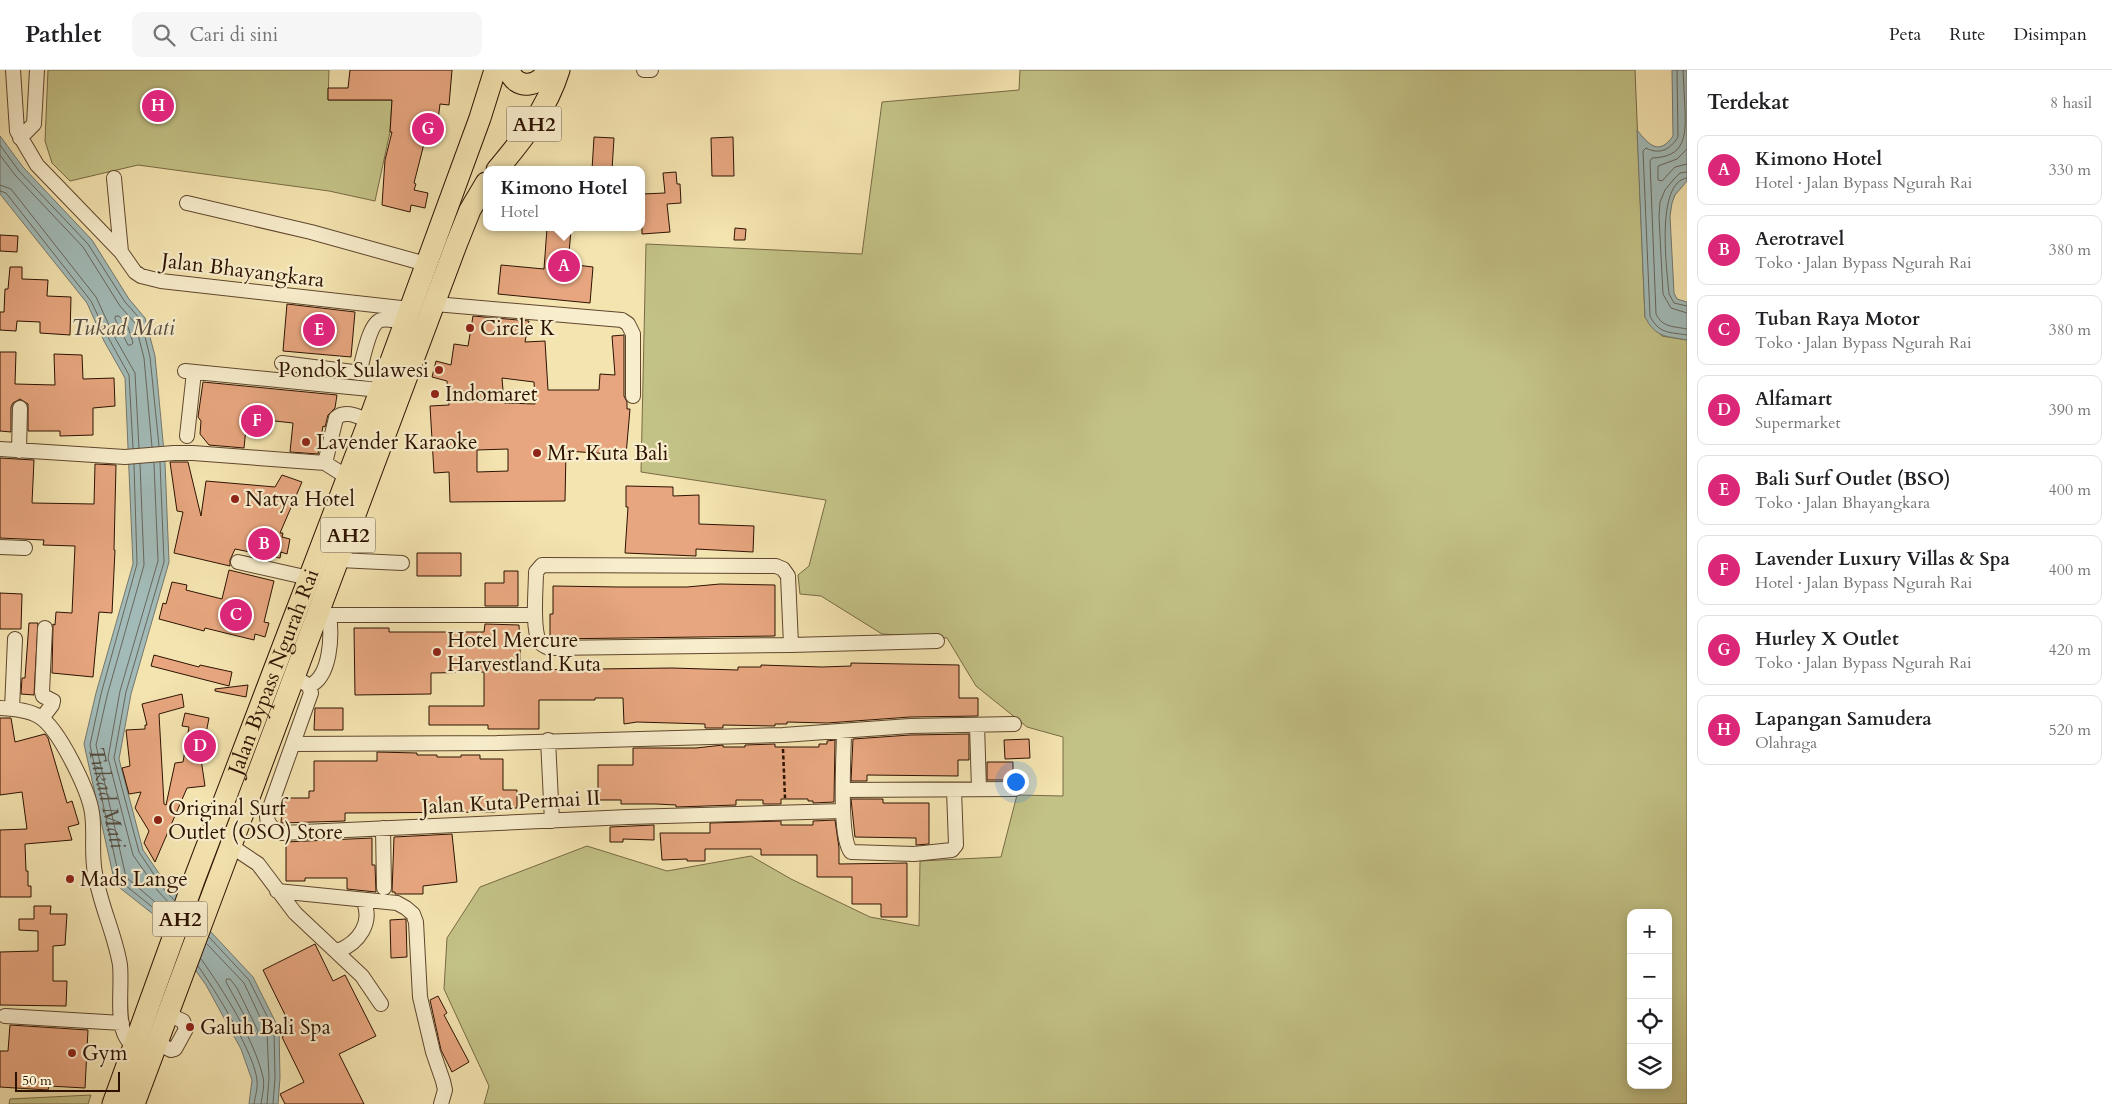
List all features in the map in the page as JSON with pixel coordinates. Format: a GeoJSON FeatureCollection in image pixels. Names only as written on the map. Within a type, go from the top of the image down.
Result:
{"type":"FeatureCollection","features":[{"type":"Feature","properties":{"kind":"highway"},"geometry":{"type":"LineString","coordinates":[[494,71],[520,83],[532,85],[542,79],[548,70]]}},
{"type":"Feature","properties":{"kind":"highway","name":"AH2"},"geometry":{"type":"LineString","coordinates":[[501,166],[520,144],[538,117],[559,70]]}},
{"type":"Feature","properties":{"kind":"highway","name":"Jalan Bypass Ngurah Rai"},"geometry":{"type":"LineString","coordinates":[[134,1104],[167,1014],[194,880],[408,316],[480,118],[494,71]]}},
{"type":"Feature","properties":{"kind":"highway","name":"Jalan Bypass Ngurah Rai"},"geometry":{"type":"LineString","coordinates":[[113,1104],[134,1049],[176,962],[214,890],[302,681],[339,560],[470,210],[483,188]]}},
{"type":"Feature","properties":{"kind":"street"},"geometry":{"type":"LineString","coordinates":[[13,70],[16,124],[20,138],[34,124],[37,70]]}},
{"type":"Feature","properties":{"kind":"street"},"geometry":{"type":"LineString","coordinates":[[644,70],[651,70]]}},
{"type":"Feature","properties":{"kind":"street","name":"Jalan Bhayangkara"},"geometry":{"type":"LineString","coordinates":[[20,138],[37,165],[52,182],[121,252],[135,272],[147,279],[408,316]]}},
{"type":"Feature","properties":{"kind":"street"},"geometry":{"type":"LineString","coordinates":[[114,178],[121,252]]}},
{"type":"Feature","properties":{"kind":"street"},"geometry":{"type":"LineString","coordinates":[[187,203],[320,234],[426,264]]}},
{"type":"Feature","properties":{"kind":"street"},"geometry":{"type":"LineString","coordinates":[[435,304],[622,320],[628,324],[633,334],[633,396]]}},
{"type":"Feature","properties":{"kind":"street"},"geometry":{"type":"LineString","coordinates":[[360,373],[373,325],[380,320],[408,316]]}},
{"type":"Feature","properties":{"kind":"street"},"geometry":{"type":"LineString","coordinates":[[282,363],[360,373],[383,383]]}},
{"type":"Feature","properties":{"kind":"street"},"geometry":{"type":"LineString","coordinates":[[187,436],[190,372],[383,383]]}},
{"type":"Feature","properties":{"kind":"street"},"geometry":{"type":"LineString","coordinates":[[19,451],[20,408]]}},
{"type":"Feature","properties":{"kind":"street"},"geometry":{"type":"LineString","coordinates":[[325,463],[336,418],[340,414],[346,413],[369,421]]}},
{"type":"Feature","properties":{"kind":"street"},"geometry":{"type":"LineString","coordinates":[[0,449],[125,456],[174,453],[325,463],[348,477]]}},
{"type":"Feature","properties":{"kind":"street"},"geometry":{"type":"LineString","coordinates":[[0,547],[25,548]]}},
{"type":"Feature","properties":{"kind":"street"},"geometry":{"type":"LineString","coordinates":[[339,560],[402,563]]}},
{"type":"Feature","properties":{"kind":"street"},"geometry":{"type":"LineString","coordinates":[[238,562],[309,578]]}},
{"type":"Feature","properties":{"kind":"street"},"geometry":{"type":"LineString","coordinates":[[791,645],[788,576],[783,569],[776,566],[542,565],[536,572],[538,639],[549,648],[791,645],[937,641]]}},
{"type":"Feature","properties":{"kind":"street"},"geometry":{"type":"LineString","coordinates":[[323,615],[536,615]]}},
{"type":"Feature","properties":{"kind":"street"},"geometry":{"type":"LineString","coordinates":[[42,718],[53,701],[44,696],[42,692],[45,628]]}},
{"type":"Feature","properties":{"kind":"street"},"geometry":{"type":"LineString","coordinates":[[15,639],[6,708],[34,713],[52,728],[70,758],[89,801],[95,875],[119,960],[122,1023],[125,1036],[134,1049]]}},
{"type":"Feature","properties":{"kind":"street","name":"Jalan Kuta Permai II"},"geometry":{"type":"LineString","coordinates":[[302,681],[310,700],[267,816],[267,821],[271,826],[282,834],[628,817],[843,811]]}},
{"type":"Feature","properties":{"kind":"street"},"geometry":{"type":"LineString","coordinates":[[293,744],[783,735],[910,726],[1014,724]]}},
{"type":"Feature","properties":{"kind":"street"},"geometry":{"type":"LineString","coordinates":[[977,725],[979,789]]}},
{"type":"Feature","properties":{"kind":"street"},"geometry":{"type":"LineString","coordinates":[[844,731],[843,811],[847,847],[851,852],[914,854],[952,850],[956,845],[954,790]]}},
{"type":"Feature","properties":{"kind":"street"},"geometry":{"type":"LineString","coordinates":[[548,740],[552,821]]}},
{"type":"Feature","properties":{"kind":"street"},"geometry":{"type":"LineString","coordinates":[[843,790],[1016,789]]}},
{"type":"Feature","properties":{"kind":"street"},"geometry":{"type":"LineString","coordinates":[[384,828],[384,888]]}},
{"type":"Feature","properties":{"kind":"street"},"geometry":{"type":"LineString","coordinates":[[231,846],[258,864],[277,891],[300,918],[362,976],[381,1004]]}},
{"type":"Feature","properties":{"kind":"street"},"geometry":{"type":"LineString","coordinates":[[277,891],[397,904],[406,908],[412,914],[416,922],[420,997],[433,1052],[444,1081],[445,1090],[441,1104]]}},
{"type":"Feature","properties":{"kind":"street"},"geometry":{"type":"LineString","coordinates":[[338,952],[358,940],[367,916],[363,900]]}},
{"type":"Feature","properties":{"kind":"street"},"geometry":{"type":"LineString","coordinates":[[5,1016],[122,1023]]}},
{"type":"Feature","properties":{"kind":"path"},"geometry":{"type":"LineString","coordinates":[[783,735],[785,813]]}},
{"type":"Feature","properties":{"kind":"shaded area"},"geometry":{"type":"Polygon","coordinates":[[[48,70],[329,70],[328,100],[392,100],[390,132],[375,201],[329,191],[138,165],[70,181],[52,163],[45,141],[48,70]]]}},
{"type":"Feature","properties":{"kind":"shaded area"},"geometry":{"type":"Polygon","coordinates":[[[1020,70],[1635,70],[1645,317],[1662,336],[1687,340],[1687,1104],[484,1104],[489,1086],[444,989],[447,938],[480,887],[587,846],[667,871],[751,856],[791,879],[870,917],[919,926],[920,861],[1001,857],[1017,795],[1063,796],[1063,737],[1027,727],[976,686],[947,638],[882,634],[821,596],[800,594],[798,575],[809,566],[826,500],[641,472],[646,244],[862,254],[882,102],[1019,90],[1020,70]]]}},
{"type":"Feature","properties":{"kind":"shaded area"},"geometry":{"type":"Polygon","coordinates":[[[91,1095],[88,1104],[9,1104],[10,1099],[91,1095]]]}},
{"type":"Feature","properties":{"kind":"water"},"geometry":{"type":"Polygon","coordinates":[[[1672,70],[1687,70],[1687,181],[1675,195],[1670,216],[1674,293],[1677,299],[1687,302],[1687,340],[1662,335],[1653,329],[1645,317],[1637,130],[1650,144],[1659,147],[1663,146],[1673,136],[1672,70]]]}},
{"type":"Feature","properties":{"kind":"water","name":"Tukad Mati"},"geometry":{"type":"Polygon","coordinates":[[[0,136],[23,167],[92,240],[129,299],[145,318],[155,356],[165,463],[169,562],[131,694],[119,759],[143,850],[167,885],[253,977],[279,1029],[280,1078],[278,1104],[249,1104],[252,1080],[241,1049],[206,985],[158,918],[115,884],[84,744],[96,693],[133,564],[125,378],[104,341],[87,303],[0,194],[0,136]]]}},
{"type":"Feature","properties":{"kind":"building"},"geometry":{"type":"Polygon","coordinates":[[[350,70],[452,70],[449,105],[440,104],[436,137],[426,136],[414,183],[416,184],[414,190],[428,193],[425,208],[411,205],[410,212],[382,205],[385,160],[392,132],[390,132],[392,100],[328,100],[328,88],[348,88],[350,70]]]}},
{"type":"Feature","properties":{"kind":"building"},"geometry":{"type":"Polygon","coordinates":[[[594,137],[614,138],[612,166],[592,166],[594,137]]]}},
{"type":"Feature","properties":{"kind":"building"},"geometry":{"type":"Polygon","coordinates":[[[733,137],[734,176],[712,176],[711,138],[733,137]]]}},
{"type":"Feature","properties":{"kind":"building"},"geometry":{"type":"Polygon","coordinates":[[[676,172],[677,184],[680,184],[681,203],[667,204],[670,232],[642,234],[642,231],[645,231],[645,194],[665,193],[663,173],[676,172]]]}},
{"type":"Feature","properties":{"kind":"building"},"geometry":{"type":"Polygon","coordinates":[[[735,228],[746,229],[745,240],[734,240],[735,228]]]}},
{"type":"Feature","properties":{"kind":"building"},"geometry":{"type":"Polygon","coordinates":[[[547,231],[571,231],[568,264],[593,267],[590,303],[498,294],[501,265],[544,269],[547,231]]]}},
{"type":"Feature","properties":{"kind":"building"},"geometry":{"type":"Polygon","coordinates":[[[0,235],[18,236],[17,252],[0,251],[0,235]]]}},
{"type":"Feature","properties":{"kind":"building"},"geometry":{"type":"Polygon","coordinates":[[[10,267],[22,267],[22,279],[48,280],[47,296],[71,297],[70,335],[40,333],[40,322],[17,321],[16,331],[0,330],[0,312],[4,312],[5,289],[8,289],[10,267]]]}},
{"type":"Feature","properties":{"kind":"building"},"geometry":{"type":"Polygon","coordinates":[[[287,304],[355,312],[351,357],[283,351],[287,304]]]}},
{"type":"Feature","properties":{"kind":"building"},"geometry":{"type":"Polygon","coordinates":[[[473,316],[529,321],[525,342],[545,341],[548,390],[599,390],[600,374],[615,375],[612,336],[624,335],[624,396],[627,402],[627,409],[630,409],[626,455],[566,451],[565,501],[450,502],[449,472],[434,473],[430,406],[449,405],[447,381],[432,377],[436,361],[451,365],[454,344],[468,346],[473,316]],[[502,378],[504,403],[535,404],[534,382],[502,378]],[[508,449],[477,450],[477,472],[508,471],[508,449]]]}},
{"type":"Feature","properties":{"kind":"building"},"geometry":{"type":"Polygon","coordinates":[[[0,352],[16,352],[15,384],[55,385],[54,354],[82,355],[83,379],[114,378],[115,406],[93,408],[93,435],[60,436],[60,431],[28,431],[28,404],[20,399],[13,403],[11,407],[11,432],[0,431],[0,352]]]}},
{"type":"Feature","properties":{"kind":"building"},"geometry":{"type":"Polygon","coordinates":[[[203,382],[337,395],[335,408],[328,415],[325,427],[323,426],[318,454],[290,452],[293,423],[247,418],[244,448],[209,445],[200,434],[201,421],[198,417],[203,382]]]}},
{"type":"Feature","properties":{"kind":"building"},"geometry":{"type":"Polygon","coordinates":[[[0,458],[34,460],[32,503],[94,504],[95,464],[116,465],[112,613],[99,612],[93,677],[52,673],[53,624],[55,625],[56,612],[72,613],[75,546],[43,545],[44,540],[0,538],[0,458]]]}},
{"type":"Feature","properties":{"kind":"building"},"geometry":{"type":"Polygon","coordinates":[[[170,462],[188,462],[201,516],[206,481],[275,487],[282,475],[302,482],[280,533],[283,533],[282,537],[290,539],[287,554],[281,552],[280,558],[235,549],[230,560],[230,566],[174,553],[183,512],[177,511],[170,462]]]}},
{"type":"Feature","properties":{"kind":"building"},"geometry":{"type":"Polygon","coordinates":[[[626,486],[673,487],[673,496],[699,495],[699,524],[754,526],[753,552],[696,549],[696,556],[625,553],[628,507],[626,507],[626,486]]]}},
{"type":"Feature","properties":{"kind":"building"},"geometry":{"type":"Polygon","coordinates":[[[417,553],[461,553],[461,576],[417,576],[417,553]]]}},
{"type":"Feature","properties":{"kind":"building"},"geometry":{"type":"Polygon","coordinates":[[[229,570],[274,581],[264,622],[269,623],[265,637],[255,634],[254,640],[205,628],[204,631],[159,619],[163,603],[166,604],[172,582],[187,585],[186,590],[222,599],[229,570]]]}},
{"type":"Feature","properties":{"kind":"building"},"geometry":{"type":"Polygon","coordinates":[[[504,571],[518,571],[518,606],[485,606],[485,583],[504,583],[504,571]]]}},
{"type":"Feature","properties":{"kind":"building"},"geometry":{"type":"Polygon","coordinates":[[[720,584],[775,585],[775,636],[550,639],[550,614],[553,614],[553,586],[687,587],[720,584]]]}},
{"type":"Feature","properties":{"kind":"building"},"geometry":{"type":"Polygon","coordinates":[[[0,593],[22,594],[21,629],[0,629],[0,593]]]}},
{"type":"Feature","properties":{"kind":"building"},"geometry":{"type":"Polygon","coordinates":[[[29,623],[38,623],[34,695],[21,694],[22,678],[25,678],[29,623]]]}},
{"type":"Feature","properties":{"kind":"building"},"geometry":{"type":"Polygon","coordinates":[[[485,624],[519,625],[521,670],[672,668],[738,670],[738,667],[761,667],[761,665],[822,667],[851,666],[851,663],[959,665],[959,698],[978,698],[978,716],[910,717],[827,723],[787,722],[787,724],[775,724],[775,726],[723,725],[723,728],[705,728],[705,724],[637,722],[624,724],[623,698],[595,698],[595,700],[539,700],[539,729],[488,729],[488,725],[429,725],[429,706],[484,706],[484,672],[431,673],[431,694],[355,695],[354,628],[389,628],[389,632],[484,632],[485,624]]]}},
{"type":"Feature","properties":{"kind":"building"},"geometry":{"type":"Polygon","coordinates":[[[154,655],[199,667],[200,665],[232,672],[229,686],[151,666],[154,655]]]}},
{"type":"Feature","properties":{"kind":"building"},"geometry":{"type":"Polygon","coordinates":[[[248,685],[246,697],[215,691],[215,689],[248,685]]]}},
{"type":"Feature","properties":{"kind":"building"},"geometry":{"type":"Polygon","coordinates":[[[182,694],[184,707],[159,714],[164,804],[166,805],[175,763],[183,762],[189,727],[182,726],[185,713],[209,718],[201,759],[205,786],[187,788],[155,862],[144,843],[149,831],[135,808],[141,792],[129,794],[122,768],[130,766],[126,730],[145,729],[145,725],[147,725],[142,704],[182,694]]]}},
{"type":"Feature","properties":{"kind":"building"},"geometry":{"type":"Polygon","coordinates":[[[315,708],[343,708],[343,730],[314,730],[315,708]]]}},
{"type":"Feature","properties":{"kind":"building"},"geometry":{"type":"Polygon","coordinates":[[[0,718],[11,718],[15,742],[45,734],[48,738],[67,803],[72,801],[79,824],[68,827],[72,840],[25,844],[26,871],[28,871],[28,886],[31,886],[31,897],[0,897],[0,830],[27,829],[22,792],[0,795],[0,718]]]}},
{"type":"Feature","properties":{"kind":"building"},"geometry":{"type":"Polygon","coordinates":[[[969,734],[969,760],[958,760],[958,776],[867,775],[867,781],[851,781],[853,739],[910,735],[969,734]]]}},
{"type":"Feature","properties":{"kind":"building"},"geometry":{"type":"Polygon","coordinates":[[[1029,739],[1030,758],[1005,759],[1004,740],[1029,739]]]}},
{"type":"Feature","properties":{"kind":"building"},"geometry":{"type":"Polygon","coordinates":[[[835,740],[834,802],[813,803],[813,801],[808,801],[808,799],[781,799],[781,804],[763,804],[763,800],[736,800],[736,805],[676,807],[676,805],[621,804],[621,800],[598,800],[598,765],[633,765],[633,748],[696,748],[723,745],[723,747],[745,747],[745,745],[775,744],[775,747],[819,747],[819,744],[827,744],[827,741],[835,740]]]}},
{"type":"Feature","properties":{"kind":"building"},"geometry":{"type":"Polygon","coordinates":[[[377,752],[417,753],[417,755],[437,755],[437,757],[480,755],[480,759],[503,759],[503,790],[517,790],[517,808],[495,808],[495,812],[345,813],[345,821],[281,823],[283,798],[309,798],[309,791],[314,791],[314,761],[377,761],[377,752]]]}},
{"type":"Feature","properties":{"kind":"building"},"geometry":{"type":"Polygon","coordinates":[[[987,762],[1013,762],[1013,780],[987,780],[987,762]]]}},
{"type":"Feature","properties":{"kind":"building"},"geometry":{"type":"Polygon","coordinates":[[[851,799],[883,799],[883,803],[929,803],[929,844],[916,845],[916,838],[855,837],[851,799]]]}},
{"type":"Feature","properties":{"kind":"building"},"geometry":{"type":"Polygon","coordinates":[[[835,820],[839,864],[907,863],[907,917],[881,917],[881,904],[852,904],[852,877],[817,877],[817,855],[761,855],[761,849],[705,849],[705,861],[687,861],[687,859],[662,860],[660,833],[710,833],[710,823],[781,821],[781,825],[813,825],[813,821],[835,820]]]}},
{"type":"Feature","properties":{"kind":"building"},"geometry":{"type":"Polygon","coordinates":[[[654,825],[654,840],[623,839],[623,842],[610,842],[610,827],[654,825]]]}},
{"type":"Feature","properties":{"kind":"building"},"geometry":{"type":"Polygon","coordinates":[[[452,834],[457,882],[423,886],[423,894],[395,894],[395,892],[392,892],[394,837],[452,834]]]}},
{"type":"Feature","properties":{"kind":"building"},"geometry":{"type":"Polygon","coordinates":[[[372,838],[372,865],[375,865],[376,892],[347,889],[347,878],[305,878],[305,881],[286,881],[286,842],[372,838]]]}},
{"type":"Feature","properties":{"kind":"building"},"geometry":{"type":"Polygon","coordinates":[[[34,906],[51,906],[50,914],[67,914],[65,945],[53,946],[53,981],[67,981],[66,1006],[0,1005],[0,952],[38,951],[38,931],[19,930],[19,919],[34,919],[34,906]]]}},
{"type":"Feature","properties":{"kind":"building"},"geometry":{"type":"Polygon","coordinates":[[[406,919],[407,957],[391,958],[390,920],[406,919]]]}},
{"type":"Feature","properties":{"kind":"building"},"geometry":{"type":"Polygon","coordinates":[[[315,944],[333,981],[345,975],[376,1036],[339,1054],[364,1104],[285,1104],[280,1094],[304,1082],[282,1037],[293,1031],[263,970],[315,944]]]}},
{"type":"Feature","properties":{"kind":"building"},"geometry":{"type":"Polygon","coordinates":[[[438,996],[447,1013],[444,1015],[469,1062],[452,1072],[441,1050],[430,1000],[438,996]]]}},
{"type":"Feature","properties":{"kind":"building"},"geometry":{"type":"Polygon","coordinates":[[[10,1025],[88,1030],[85,1088],[49,1086],[48,1090],[0,1087],[0,1051],[8,1051],[10,1025]]]}},
{"type":"Feature","properties":{"kind":"place","name":"Lapangan Samudera"},"geometry":{"type":"Point","coordinates":[158,106]}},
{"type":"Feature","properties":{"kind":"place","name":"Hurley X Outlet"},"geometry":{"type":"Point","coordinates":[428,129]}},
{"type":"Feature","properties":{"kind":"place","name":"Kimono Hotel"},"geometry":{"type":"Point","coordinates":[564,266]}},
{"type":"Feature","properties":{"kind":"place","name":"Circle K"},"geometry":{"type":"Point","coordinates":[470,328]}},
{"type":"Feature","properties":{"kind":"place","name":"Bali Surf Outlet (BSO)"},"geometry":{"type":"Point","coordinates":[319,330]}},
{"type":"Feature","properties":{"kind":"place","name":"Pondok Sulawesi"},"geometry":{"type":"Point","coordinates":[439,370]}},
{"type":"Feature","properties":{"kind":"place","name":"Indomaret"},"geometry":{"type":"Point","coordinates":[435,394]}},
{"type":"Feature","properties":{"kind":"place","name":"Lavender Luxury Villas & Spa"},"geometry":{"type":"Point","coordinates":[257,421]}},
{"type":"Feature","properties":{"kind":"place","name":"Lavender Karaoke"},"geometry":{"type":"Point","coordinates":[306,442]}},
{"type":"Feature","properties":{"kind":"place","name":"Mr. Kuta Bali"},"geometry":{"type":"Point","coordinates":[537,453]}},
{"type":"Feature","properties":{"kind":"place","name":"Natya Hotel"},"geometry":{"type":"Point","coordinates":[235,499]}},
{"type":"Feature","properties":{"kind":"place","name":"Aerotravel"},"geometry":{"type":"Point","coordinates":[264,544]}},
{"type":"Feature","properties":{"kind":"place","name":"Tuban Raya Motor"},"geometry":{"type":"Point","coordinates":[236,615]}},
{"type":"Feature","properties":{"kind":"place","name":"Hotel Mercure Harvestland Kuta"},"geometry":{"type":"Point","coordinates":[437,652]}},
{"type":"Feature","properties":{"kind":"place","name":"Alfamart"},"geometry":{"type":"Point","coordinates":[200,746]}},
{"type":"Feature","properties":{"kind":"place","name":"Original Surf Outlet (OSO) Store"},"geometry":{"type":"Point","coordinates":[158,820]}},
{"type":"Feature","properties":{"kind":"place","name":"Mads Lange"},"geometry":{"type":"Point","coordinates":[70,879]}},
{"type":"Feature","properties":{"kind":"place","name":"Galuh Bali Spa"},"geometry":{"type":"Point","coordinates":[190,1027]}},
{"type":"Feature","properties":{"kind":"place","name":"Gym"},"geometry":{"type":"Point","coordinates":[72,1053]}}]}
